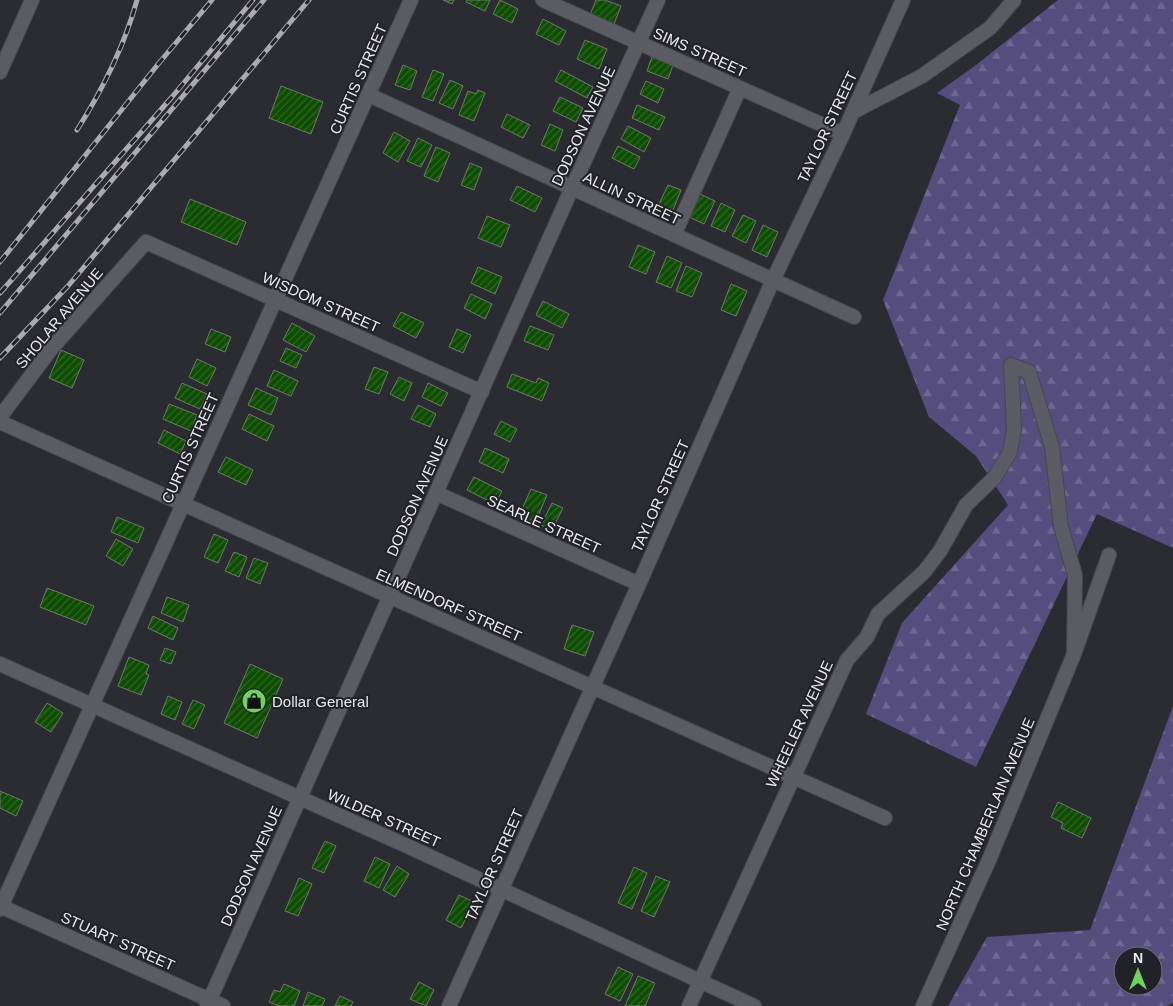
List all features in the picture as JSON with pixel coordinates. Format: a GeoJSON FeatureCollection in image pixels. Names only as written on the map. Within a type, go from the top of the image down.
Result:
{"type":"FeatureCollection","features":[{"type":"Feature","properties":{"kind":"street"},"geometry":{"type":"LineString","coordinates":[[0,72],[32,0]]}},
{"type":"Feature","properties":{"kind":"street","name":"CURTIS STREET"},"geometry":{"type":"LineString","coordinates":[[0,907],[411,0]]}},
{"type":"Feature","properties":{"kind":"street","name":"SIMS STREET"},"geometry":{"type":"LineString","coordinates":[[543,0],[843,134]]}},
{"type":"Feature","properties":{"kind":"street","name":"DODSON AVENUE"},"geometry":{"type":"LineString","coordinates":[[208,1003],[572,188],[658,0]]}},
{"type":"Feature","properties":{"kind":"street","name":"TAYLOR STREET"},"geometry":{"type":"LineString","coordinates":[[449,1006],[639,584],[773,280],[843,134],[903,0]]}},
{"type":"Feature","properties":{"kind":"street"},"geometry":{"type":"LineString","coordinates":[[853,112],[922,76],[990,28],[1014,0]]}},
{"type":"Feature","properties":{"kind":"street"},"geometry":{"type":"LineString","coordinates":[[674,235],[740,88]]}},
{"type":"Feature","properties":{"kind":"street","name":"ALLIN STREET"},"geometry":{"type":"LineString","coordinates":[[369,95],[854,318]]}},
{"type":"Feature","properties":{"kind":"street","name":"WISDOM STREET"},"geometry":{"type":"LineString","coordinates":[[146,242],[482,392]]}},
{"type":"Feature","properties":{"kind":"street","name":"SHOLAR AVENUE"},"geometry":{"type":"LineString","coordinates":[[0,417],[51,349],[146,242]]}},
{"type":"Feature","properties":{"kind":"street","name":"WHEELER AVENUE"},"geometry":{"type":"LineString","coordinates":[[689,1006],[792,776],[847,660],[867,637],[878,614],[924,572],[940,551],[966,504],[995,477],[1010,452],[1014,429],[1011,365],[1030,372]]}},
{"type":"Feature","properties":{"kind":"street","name":"NORTH CHAMBERLAIN AVENUE"},"geometry":{"type":"LineString","coordinates":[[1030,372],[1052,447],[1061,527],[1074,575],[1074,654]]}},
{"type":"Feature","properties":{"kind":"street","name":"ELMENDORF STREET"},"geometry":{"type":"LineString","coordinates":[[0,422],[885,818]]}},
{"type":"Feature","properties":{"kind":"street","name":"SEARLE STREET"},"geometry":{"type":"LineString","coordinates":[[436,492],[639,584]]}},
{"type":"Feature","properties":{"kind":"street","name":"NORTH CHAMBERLAIN AVENUE"},"geometry":{"type":"LineString","coordinates":[[923,1006],[989,860],[1074,654],[1109,555]]}},
{"type":"Feature","properties":{"kind":"street","name":"WILDER STREET"},"geometry":{"type":"LineString","coordinates":[[0,664],[92,704],[754,1006]]}},
{"type":"Feature","properties":{"kind":"street","name":"STUART STREET"},"geometry":{"type":"LineString","coordinates":[[0,907],[208,1003],[223,1006]]}},
{"type":"Feature","properties":{"kind":"green space"},"geometry":{"type":"Polygon","coordinates":[[[1058,0],[1173,0],[1173,548],[1097,514],[976,767],[866,714],[902,623],[1008,505],[976,456],[929,417],[883,300],[960,105],[937,93],[976,65],[1058,0]]]}},
{"type":"Feature","properties":{"kind":"green space"},"geometry":{"type":"Polygon","coordinates":[[[1173,706],[1173,1003],[1167,1006],[948,1006],[987,937],[1090,930],[1173,706]]]}},
{"type":"Feature","properties":{"kind":"building"},"geometry":{"type":"Polygon","coordinates":[[[443,0],[454,0],[452,4],[443,0]]]}},
{"type":"Feature","properties":{"kind":"building"},"geometry":{"type":"Polygon","coordinates":[[[467,0],[490,0],[485,11],[466,2],[467,0]]]}},
{"type":"Feature","properties":{"kind":"building"},"geometry":{"type":"Polygon","coordinates":[[[500,0],[518,9],[512,23],[493,14],[500,0]]]}},
{"type":"Feature","properties":{"kind":"building"},"geometry":{"type":"Polygon","coordinates":[[[596,0],[605,0],[621,6],[614,24],[590,15],[596,0]]]}},
{"type":"Feature","properties":{"kind":"building"},"geometry":{"type":"Polygon","coordinates":[[[543,19],[566,31],[559,45],[536,34],[543,19]]]}},
{"type":"Feature","properties":{"kind":"building"},"geometry":{"type":"Polygon","coordinates":[[[585,40],[607,49],[599,69],[577,59],[585,40]]]}},
{"type":"Feature","properties":{"kind":"building"},"geometry":{"type":"Polygon","coordinates":[[[652,57],[673,65],[668,79],[647,71],[652,57]]]}},
{"type":"Feature","properties":{"kind":"building"},"geometry":{"type":"Polygon","coordinates":[[[403,65],[417,71],[410,90],[395,85],[403,65]]]}},
{"type":"Feature","properties":{"kind":"building"},"geometry":{"type":"Polygon","coordinates":[[[433,70],[444,74],[433,101],[422,97],[433,70]]]}},
{"type":"Feature","properties":{"kind":"building"},"geometry":{"type":"Polygon","coordinates":[[[561,70],[593,87],[587,98],[555,81],[561,70]]]}},
{"type":"Feature","properties":{"kind":"building"},"geometry":{"type":"Polygon","coordinates":[[[450,80],[463,86],[453,109],[439,103],[450,80]]]}},
{"type":"Feature","properties":{"kind":"building"},"geometry":{"type":"Polygon","coordinates":[[[646,81],[664,89],[658,103],[640,94],[646,81]]]}},
{"type":"Feature","properties":{"kind":"building"},"geometry":{"type":"Polygon","coordinates":[[[281,86],[323,102],[311,134],[269,118],[281,86]]]}},
{"type":"Feature","properties":{"kind":"building"},"geometry":{"type":"Polygon","coordinates":[[[478,90],[485,93],[474,121],[459,115],[468,91],[476,94],[478,90]]]}},
{"type":"Feature","properties":{"kind":"building"},"geometry":{"type":"Polygon","coordinates":[[[560,97],[583,108],[576,122],[553,111],[560,97]]]}},
{"type":"Feature","properties":{"kind":"building"},"geometry":{"type":"Polygon","coordinates":[[[637,105],[665,117],[659,130],[632,118],[637,105]]]}},
{"type":"Feature","properties":{"kind":"building"},"geometry":{"type":"Polygon","coordinates":[[[507,114],[530,125],[523,138],[501,127],[507,114]]]}},
{"type":"Feature","properties":{"kind":"building"},"geometry":{"type":"Polygon","coordinates":[[[550,124],[563,130],[555,151],[541,145],[550,124]]]}},
{"type":"Feature","properties":{"kind":"building"},"geometry":{"type":"Polygon","coordinates":[[[628,126],[651,138],[644,152],[621,139],[628,126]]]}},
{"type":"Feature","properties":{"kind":"building"},"geometry":{"type":"Polygon","coordinates":[[[394,132],[410,141],[398,162],[383,153],[394,132]]]}},
{"type":"Feature","properties":{"kind":"building"},"geometry":{"type":"Polygon","coordinates":[[[418,138],[432,145],[421,167],[407,161],[418,138]]]}},
{"type":"Feature","properties":{"kind":"building"},"geometry":{"type":"Polygon","coordinates":[[[618,146],[640,157],[634,169],[612,158],[618,146]]]}},
{"type":"Feature","properties":{"kind":"building"},"geometry":{"type":"Polygon","coordinates":[[[436,147],[450,153],[438,182],[424,176],[436,147]]]}},
{"type":"Feature","properties":{"kind":"building"},"geometry":{"type":"Polygon","coordinates":[[[470,163],[482,168],[474,190],[461,185],[470,163]]]}},
{"type":"Feature","properties":{"kind":"building"},"geometry":{"type":"Polygon","coordinates":[[[668,185],[681,190],[673,210],[659,204],[668,185]]]}},
{"type":"Feature","properties":{"kind":"building"},"geometry":{"type":"Polygon","coordinates":[[[517,186],[542,198],[535,212],[510,200],[517,186]]]}},
{"type":"Feature","properties":{"kind":"building"},"geometry":{"type":"Polygon","coordinates":[[[700,194],[715,201],[704,224],[689,217],[700,194]]]}},
{"type":"Feature","properties":{"kind":"building"},"geometry":{"type":"Polygon","coordinates":[[[190,199],[246,222],[237,245],[181,222],[190,199]]]}},
{"type":"Feature","properties":{"kind":"building"},"geometry":{"type":"Polygon","coordinates":[[[721,203],[735,210],[725,232],[711,226],[721,203]]]}},
{"type":"Feature","properties":{"kind":"building"},"geometry":{"type":"Polygon","coordinates":[[[743,215],[756,221],[746,243],[732,236],[743,215]]]}},
{"type":"Feature","properties":{"kind":"building"},"geometry":{"type":"Polygon","coordinates":[[[487,216],[510,225],[501,247],[478,238],[487,216]]]}},
{"type":"Feature","properties":{"kind":"building"},"geometry":{"type":"Polygon","coordinates":[[[763,225],[778,232],[767,257],[752,250],[763,225]]]}},
{"type":"Feature","properties":{"kind":"building"},"geometry":{"type":"Polygon","coordinates":[[[638,245],[655,252],[646,274],[629,267],[638,245]]]}},
{"type":"Feature","properties":{"kind":"building"},"geometry":{"type":"Polygon","coordinates":[[[667,256],[682,263],[671,288],[656,282],[667,256]]]}},
{"type":"Feature","properties":{"kind":"building"},"geometry":{"type":"Polygon","coordinates":[[[686,266],[702,273],[692,297],[676,291],[686,266]]]}},
{"type":"Feature","properties":{"kind":"building"},"geometry":{"type":"Polygon","coordinates":[[[478,267],[502,277],[495,294],[471,283],[478,267]]]}},
{"type":"Feature","properties":{"kind":"building"},"geometry":{"type":"Polygon","coordinates":[[[731,284],[747,291],[736,316],[721,310],[731,284]]]}},
{"type":"Feature","properties":{"kind":"building"},"geometry":{"type":"Polygon","coordinates":[[[471,294],[492,304],[485,319],[464,308],[471,294]]]}},
{"type":"Feature","properties":{"kind":"building"},"geometry":{"type":"Polygon","coordinates":[[[543,301],[569,314],[562,328],[536,315],[543,301]]]}},
{"type":"Feature","properties":{"kind":"building"},"geometry":{"type":"Polygon","coordinates":[[[401,312],[424,323],[416,338],[393,326],[401,312]]]}},
{"type":"Feature","properties":{"kind":"building"},"geometry":{"type":"Polygon","coordinates":[[[292,323],[315,336],[306,352],[283,340],[292,323]]]}},
{"type":"Feature","properties":{"kind":"building"},"geometry":{"type":"Polygon","coordinates":[[[530,326],[554,335],[548,350],[524,341],[530,326]]]}},
{"type":"Feature","properties":{"kind":"building"},"geometry":{"type":"Polygon","coordinates":[[[211,329],[231,337],[225,352],[205,344],[211,329]]]}},
{"type":"Feature","properties":{"kind":"building"},"geometry":{"type":"Polygon","coordinates":[[[457,329],[471,335],[463,353],[449,347],[457,329]]]}},
{"type":"Feature","properties":{"kind":"building"},"geometry":{"type":"Polygon","coordinates":[[[286,348],[302,355],[296,368],[280,361],[286,348]]]}},
{"type":"Feature","properties":{"kind":"building"},"geometry":{"type":"Polygon","coordinates":[[[61,350],[84,360],[72,388],[49,378],[61,350]]]}},
{"type":"Feature","properties":{"kind":"building"},"geometry":{"type":"Polygon","coordinates":[[[197,359],[216,368],[207,386],[189,377],[197,359]]]}},
{"type":"Feature","properties":{"kind":"building"},"geometry":{"type":"Polygon","coordinates":[[[374,367],[388,372],[379,394],[365,389],[374,367]]]}},
{"type":"Feature","properties":{"kind":"building"},"geometry":{"type":"Polygon","coordinates":[[[274,370],[298,381],[291,396],[267,386],[274,370]]]}},
{"type":"Feature","properties":{"kind":"building"},"geometry":{"type":"Polygon","coordinates":[[[512,374],[536,383],[538,378],[549,383],[542,401],[507,387],[512,374]]]}},
{"type":"Feature","properties":{"kind":"building"},"geometry":{"type":"Polygon","coordinates":[[[399,377],[412,383],[404,401],[390,394],[399,377]]]}},
{"type":"Feature","properties":{"kind":"building"},"geometry":{"type":"Polygon","coordinates":[[[182,383],[207,394],[200,409],[175,398],[182,383]]]}},
{"type":"Feature","properties":{"kind":"building"},"geometry":{"type":"Polygon","coordinates":[[[428,383],[448,393],[441,406],[422,397],[428,383]]]}},
{"type":"Feature","properties":{"kind":"building"},"geometry":{"type":"Polygon","coordinates":[[[256,388],[278,398],[271,415],[248,405],[256,388]]]}},
{"type":"Feature","properties":{"kind":"building"},"geometry":{"type":"Polygon","coordinates":[[[169,404],[197,415],[191,431],[163,419],[169,404]]]}},
{"type":"Feature","properties":{"kind":"building"},"geometry":{"type":"Polygon","coordinates":[[[418,405],[436,414],[430,427],[411,419],[418,405]]]}},
{"type":"Feature","properties":{"kind":"building"},"geometry":{"type":"Polygon","coordinates":[[[249,414],[274,426],[267,441],[242,429],[249,414]]]}},
{"type":"Feature","properties":{"kind":"building"},"geometry":{"type":"Polygon","coordinates":[[[501,421],[517,429],[510,442],[494,434],[501,421]]]}},
{"type":"Feature","properties":{"kind":"building"},"geometry":{"type":"Polygon","coordinates":[[[164,430],[186,441],[180,454],[158,443],[164,430]]]}},
{"type":"Feature","properties":{"kind":"building"},"geometry":{"type":"Polygon","coordinates":[[[485,448],[509,459],[503,473],[479,462],[485,448]]]}},
{"type":"Feature","properties":{"kind":"building"},"geometry":{"type":"Polygon","coordinates":[[[226,457],[253,470],[246,485],[218,472],[226,457]]]}},
{"type":"Feature","properties":{"kind":"building"},"geometry":{"type":"Polygon","coordinates":[[[474,477],[502,491],[495,504],[467,490],[474,477]]]}},
{"type":"Feature","properties":{"kind":"building"},"geometry":{"type":"Polygon","coordinates":[[[531,489],[547,495],[535,523],[519,516],[531,489]]]}},
{"type":"Feature","properties":{"kind":"building"},"geometry":{"type":"Polygon","coordinates":[[[552,503],[563,508],[552,530],[541,525],[552,503]]]}},
{"type":"Feature","properties":{"kind":"building"},"geometry":{"type":"Polygon","coordinates":[[[117,517],[144,528],[138,543],[111,532],[117,517]]]}},
{"type":"Feature","properties":{"kind":"building"},"geometry":{"type":"Polygon","coordinates":[[[214,534],[228,540],[218,563],[204,557],[214,534]]]}},
{"type":"Feature","properties":{"kind":"building"},"geometry":{"type":"Polygon","coordinates":[[[116,539],[133,549],[123,566],[106,556],[116,539]]]}},
{"type":"Feature","properties":{"kind":"building"},"geometry":{"type":"Polygon","coordinates":[[[234,552],[247,557],[239,577],[225,571],[234,552]]]}},
{"type":"Feature","properties":{"kind":"building"},"geometry":{"type":"Polygon","coordinates":[[[254,558],[268,563],[260,584],[246,578],[254,558]]]}},
{"type":"Feature","properties":{"kind":"building"},"geometry":{"type":"Polygon","coordinates":[[[47,588],[94,606],[86,625],[40,607],[47,588]]]}},
{"type":"Feature","properties":{"kind":"building"},"geometry":{"type":"Polygon","coordinates":[[[167,597],[189,605],[183,622],[161,613],[167,597]]]}},
{"type":"Feature","properties":{"kind":"building"},"geometry":{"type":"Polygon","coordinates":[[[153,616],[178,628],[173,640],[148,628],[153,616]]]}},
{"type":"Feature","properties":{"kind":"building"},"geometry":{"type":"Polygon","coordinates":[[[572,625],[594,632],[585,656],[564,649],[572,625]]]}},
{"type":"Feature","properties":{"kind":"building"},"geometry":{"type":"Polygon","coordinates":[[[165,648],[176,652],[171,664],[160,660],[165,648]]]}},
{"type":"Feature","properties":{"kind":"building"},"geometry":{"type":"Polygon","coordinates":[[[129,657],[149,665],[146,674],[149,675],[141,695],[118,686],[129,657]]]}},
{"type":"Feature","properties":{"kind":"building","name":"Dollar General"},"geometry":{"type":"Polygon","coordinates":[[[250,664],[283,679],[257,738],[224,723],[250,664]]]}},
{"type":"Feature","properties":{"kind":"building"},"geometry":{"type":"Polygon","coordinates":[[[168,696],[182,702],[175,720],[161,714],[168,696]]]}},
{"type":"Feature","properties":{"kind":"building"},"geometry":{"type":"Polygon","coordinates":[[[193,700],[205,705],[194,729],[182,724],[193,700]]]}},
{"type":"Feature","properties":{"kind":"building"},"geometry":{"type":"Polygon","coordinates":[[[47,703],[63,713],[51,732],[35,722],[47,703]]]}},
{"type":"Feature","properties":{"kind":"building"},"geometry":{"type":"Polygon","coordinates":[[[0,791],[23,801],[16,816],[0,808],[0,791]]]}},
{"type":"Feature","properties":{"kind":"building"},"geometry":{"type":"Polygon","coordinates":[[[1058,802],[1091,818],[1082,838],[1061,828],[1063,823],[1051,817],[1058,802]]]}},
{"type":"Feature","properties":{"kind":"building"},"geometry":{"type":"Polygon","coordinates":[[[325,841],[336,846],[324,873],[312,868],[325,841]]]}},
{"type":"Feature","properties":{"kind":"building"},"geometry":{"type":"Polygon","coordinates":[[[375,857],[390,864],[379,888],[364,881],[375,857]]]}},
{"type":"Feature","properties":{"kind":"building"},"geometry":{"type":"Polygon","coordinates":[[[397,866],[409,874],[395,897],[383,890],[397,866]]]}},
{"type":"Feature","properties":{"kind":"building"},"geometry":{"type":"Polygon","coordinates":[[[634,867],[647,873],[632,909],[618,903],[634,867]]]}},
{"type":"Feature","properties":{"kind":"building"},"geometry":{"type":"Polygon","coordinates":[[[656,876],[670,882],[654,917],[641,911],[656,876]]]}},
{"type":"Feature","properties":{"kind":"building"},"geometry":{"type":"Polygon","coordinates":[[[299,878],[312,884],[298,916],[285,911],[299,878]]]}},
{"type":"Feature","properties":{"kind":"building"},"geometry":{"type":"Polygon","coordinates":[[[459,895],[474,902],[461,928],[446,920],[459,895]]]}},
{"type":"Feature","properties":{"kind":"building"},"geometry":{"type":"Polygon","coordinates":[[[618,967],[633,974],[620,1001],[605,994],[618,967]]]}},
{"type":"Feature","properties":{"kind":"building"},"geometry":{"type":"Polygon","coordinates":[[[638,976],[655,983],[645,1006],[625,1006],[638,976]]]}},
{"type":"Feature","properties":{"kind":"building"},"geometry":{"type":"Polygon","coordinates":[[[419,982],[434,990],[426,1006],[410,999],[419,982]]]}},
{"type":"Feature","properties":{"kind":"building"},"geometry":{"type":"Polygon","coordinates":[[[284,984],[300,991],[294,1006],[279,1006],[269,1002],[274,990],[280,992],[284,984]]]}},
{"type":"Feature","properties":{"kind":"building"},"geometry":{"type":"Polygon","coordinates":[[[308,992],[325,999],[322,1006],[303,1006],[308,992]]]}},
{"type":"Feature","properties":{"kind":"building"},"geometry":{"type":"Polygon","coordinates":[[[340,996],[353,1002],[351,1006],[335,1006],[340,996]]]}},
{"type":"Feature","properties":{"kind":"railway"},"geometry":{"type":"LineString","coordinates":[[77,130],[96,99],[112,67],[126,34],[137,0]]}},
{"type":"Feature","properties":{"kind":"railway"},"geometry":{"type":"LineString","coordinates":[[0,262],[159,63],[212,0]]}},
{"type":"Feature","properties":{"kind":"railway"},"geometry":{"type":"LineString","coordinates":[[0,293],[172,97],[253,0]]}},
{"type":"Feature","properties":{"kind":"railway"},"geometry":{"type":"LineString","coordinates":[[0,313],[264,0]]}},
{"type":"Feature","properties":{"kind":"railway"},"geometry":{"type":"LineString","coordinates":[[0,358],[68,286],[309,0]]}},
{"type":"Feature","properties":{"kind":"place","name":"Dollar General"},"geometry":{"type":"Point","coordinates":[254,701]}}]}
